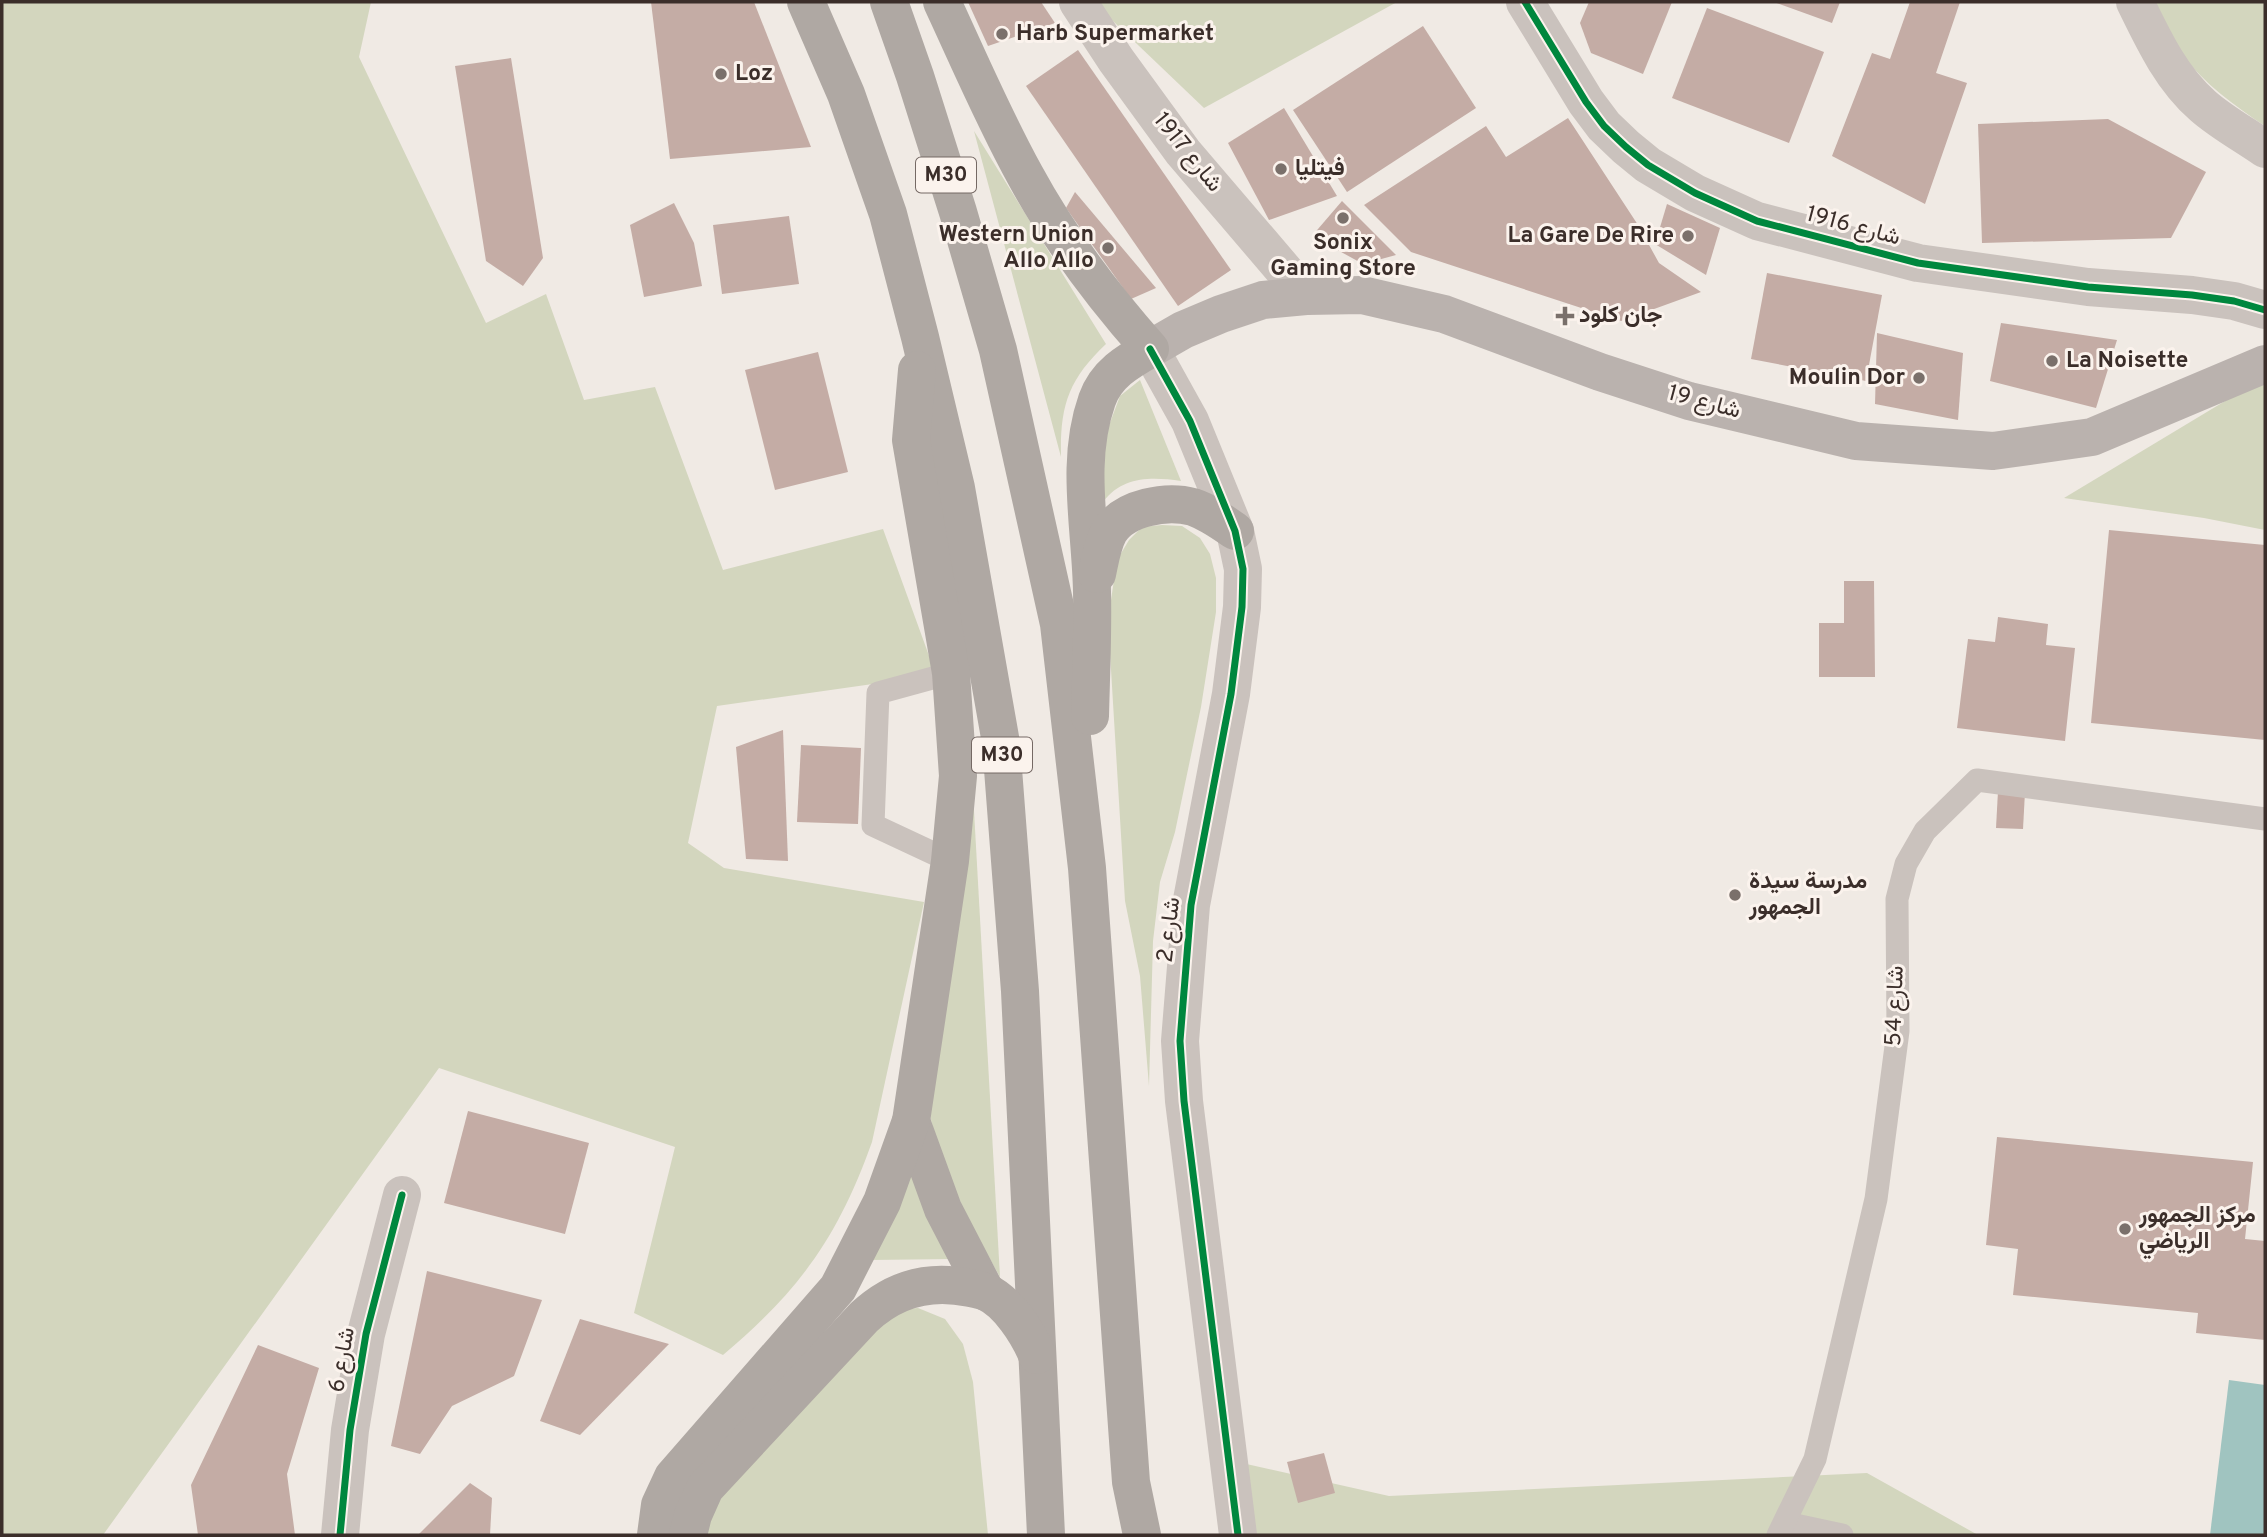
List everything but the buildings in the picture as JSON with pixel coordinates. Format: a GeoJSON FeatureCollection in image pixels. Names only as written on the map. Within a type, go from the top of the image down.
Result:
{"type":"FeatureCollection","features":[{"type":"Feature","properties":{"kind":"highway","name":"M30"},"geometry":{"type":"LineString","coordinates":[[806,2],[846,94],[884,202],[920,337],[956,488],[1001,743],[1020,991],[1046,1535]]}},
{"type":"Feature","properties":{"kind":"highway","name":"M30"},"geometry":{"type":"LineString","coordinates":[[889,2],[958,212],[998,350],[1059,624],[1087,869],[1131,1482],[1142,1535]]}},
{"type":"Feature","properties":{"kind":"highway"},"geometry":{"type":"LineString","coordinates":[[942,2],[1026,177],[1083,266],[1150,349],[1112,374],[1097,398],[1092,418],[1085,488],[1092,593],[1087,869]]}},
{"type":"Feature","properties":{"kind":"highway"},"geometry":{"type":"LineString","coordinates":[[656,1535],[660,1505],[673,1477],[838,1288],[882,1202],[911,1121],[950,861],[958,776],[951,673],[911,440],[920,337]]}},
{"type":"Feature","properties":{"kind":"highway"},"geometry":{"type":"LineString","coordinates":[[1092,593],[1110,530],[1122,519],[1142,508],[1171,505],[1191,507],[1213,516],[1235,531]]}},
{"type":"Feature","properties":{"kind":"highway"},"geometry":{"type":"LineString","coordinates":[[911,1121],[943,1209],[986,1292],[1016,1318],[1029,1336],[1037,1356]]}},
{"type":"Feature","properties":{"kind":"highway"},"geometry":{"type":"LineString","coordinates":[[688,1535],[693,1515],[705,1488],[879,1303],[897,1293],[936,1284],[986,1292]]}},
{"type":"Feature","properties":{"kind":"main road","name":"شارع 19"},"geometry":{"type":"LineString","coordinates":[[1150,349],[1183,330],[1263,300],[1362,295],[1444,314],[1600,372],[1689,401],[1856,441],[1993,451],[2092,437],[2265,364]]}},
{"type":"Feature","properties":{"kind":"street","name":"شارع 1917"},"geometry":{"type":"LineString","coordinates":[[1078,2],[1116,60],[1183,152],[1306,296]]}},
{"type":"Feature","properties":{"kind":"street","name":"شارع 1916"},"geometry":{"type":"LineString","coordinates":[[1525,2],[1586,102],[1604,126],[1626,147],[1648,165],[1695,192],[1757,221],[1918,263],[2051,283],[2234,301],[2265,310]]}},
{"type":"Feature","properties":{"kind":"street"},"geometry":{"type":"LineString","coordinates":[[2135,2],[2161,54],[2185,87],[2203,106],[2265,149]]}},
{"type":"Feature","properties":{"kind":"street","name":"شارع 2"},"geometry":{"type":"LineString","coordinates":[[1150,349],[1190,421],[1235,531],[1243,569],[1242,607],[1231,694],[1191,905],[1180,1041],[1185,1115],[1238,1535]]}},
{"type":"Feature","properties":{"kind":"street","name":"شارع 6"},"geometry":{"type":"LineString","coordinates":[[340,1535],[350,1430],[366,1334],[402,1195]]}},
{"type":"Feature","properties":{"kind":"lane"},"geometry":{"type":"LineString","coordinates":[[950,861],[873,825],[878,693],[951,673]]}},
{"type":"Feature","properties":{"kind":"lane","name":"شارع 54"},"geometry":{"type":"LineString","coordinates":[[1782,1529],[1815,1459],[1876,1199],[1898,1031],[1897,899],[1906,864],[1925,831],[1977,780],[2265,819]]}},
{"type":"Feature","properties":{"kind":"lane"},"geometry":{"type":"LineString","coordinates":[[1782,1529],[1842,1535]]}},
{"type":"Feature","properties":{"kind":"green space"},"geometry":{"type":"Polygon","coordinates":[[[2,2],[371,2],[359,57],[486,323],[546,294],[584,400],[655,387],[723,570],[883,529],[936,675],[717,706],[688,843],[724,868],[924,902],[872,1142],[859,1176],[830,1234],[814,1260],[774,1308],[723,1355],[634,1313],[675,1147],[439,1068],[103,1535],[2,1535],[2,2]]]}},
{"type":"Feature","properties":{"kind":"green space"},"geometry":{"type":"Polygon","coordinates":[[[1093,2],[1397,2],[1204,108],[1093,2]]]}},
{"type":"Feature","properties":{"kind":"green space"},"geometry":{"type":"Polygon","coordinates":[[[2151,2],[2265,2],[2265,126],[2231,102],[2200,75],[2182,54],[2151,2]]]}},
{"type":"Feature","properties":{"kind":"green space"},"geometry":{"type":"Polygon","coordinates":[[[974,131],[1106,344],[1083,370],[1069,395],[1062,423],[1061,457],[974,131]]]}},
{"type":"Feature","properties":{"kind":"green space"},"geometry":{"type":"Polygon","coordinates":[[[2265,377],[2265,530],[2204,518],[2064,498],[2265,377]]]}},
{"type":"Feature","properties":{"kind":"green space"},"geometry":{"type":"Polygon","coordinates":[[[1140,380],[1181,481],[1138,480],[1119,487],[1103,502],[1105,436],[1120,396],[1140,380]]]}},
{"type":"Feature","properties":{"kind":"green space"},"geometry":{"type":"Polygon","coordinates":[[[1182,526],[1200,538],[1210,554],[1216,578],[1216,612],[1201,707],[1175,832],[1160,882],[1153,941],[1149,1086],[1140,976],[1125,901],[1108,620],[1117,560],[1129,540],[1142,527],[1182,526]]]}},
{"type":"Feature","properties":{"kind":"green space"},"geometry":{"type":"Polygon","coordinates":[[[967,685],[1000,1277],[968,1219],[950,1179],[930,1116],[967,685]]]}},
{"type":"Feature","properties":{"kind":"green space"},"geometry":{"type":"Polygon","coordinates":[[[911,1175],[953,1259],[871,1260],[911,1175]]]}},
{"type":"Feature","properties":{"kind":"green space"},"geometry":{"type":"Polygon","coordinates":[[[918,1308],[945,1319],[963,1344],[973,1382],[988,1535],[699,1535],[701,1516],[890,1310],[918,1308]]]}},
{"type":"Feature","properties":{"kind":"green space"},"geometry":{"type":"Polygon","coordinates":[[[1233,1461],[1389,1496],[1867,1473],[1978,1535],[1225,1535],[1233,1461]]]}},
{"type":"Feature","properties":{"kind":"water"},"geometry":{"type":"Polygon","coordinates":[[[2229,1380],[2265,1385],[2265,1535],[2210,1535],[2229,1380]]]}},
{"type":"Feature","properties":{"kind":"cycle path"},"geometry":{"type":"LineString","coordinates":[[1525,2],[1586,102],[1604,126],[1626,147],[1648,165],[1695,193],[1757,221],[1918,263],[2088,287],[2192,295],[2234,301],[2265,310]]}},
{"type":"Feature","properties":{"kind":"cycle path"},"geometry":{"type":"LineString","coordinates":[[1150,349],[1190,421],[1235,531],[1243,569],[1242,607],[1231,694],[1191,905],[1180,1041],[1184,1101],[1238,1535]]}},
{"type":"Feature","properties":{"kind":"cycle path"},"geometry":{"type":"LineString","coordinates":[[340,1535],[350,1430],[366,1334],[402,1195]]}},
{"type":"Feature","properties":{"kind":"place","name":"Harb Supermarket"},"geometry":{"type":"Point","coordinates":[1002,34]}},
{"type":"Feature","properties":{"kind":"place","name":"Loz"},"geometry":{"type":"Point","coordinates":[721,74]}},
{"type":"Feature","properties":{"kind":"place","name":"فيتليا"},"geometry":{"type":"Point","coordinates":[1281,169]}},
{"type":"Feature","properties":{"kind":"place","name":"Sonix Gaming Store"},"geometry":{"type":"Point","coordinates":[1343,218]}},
{"type":"Feature","properties":{"kind":"place","name":"La Gare De Rire"},"geometry":{"type":"Point","coordinates":[1688,236]}},
{"type":"Feature","properties":{"kind":"place","name":"Western Union Allo Allo"},"geometry":{"type":"Point","coordinates":[1108,248]}},
{"type":"Feature","properties":{"kind":"place","name":"جان كلود"},"geometry":{"type":"Point","coordinates":[1565,316]}},
{"type":"Feature","properties":{"kind":"place","name":"La Noisette"},"geometry":{"type":"Point","coordinates":[2052,361]}},
{"type":"Feature","properties":{"kind":"place","name":"Moulin Dor"},"geometry":{"type":"Point","coordinates":[1919,378]}},
{"type":"Feature","properties":{"kind":"place","name":"مدرسة سيدة الجمهور"},"geometry":{"type":"Point","coordinates":[1735,895]}},
{"type":"Feature","properties":{"kind":"place","name":"مركز الجمهور الرياضي"},"geometry":{"type":"Point","coordinates":[2125,1229]}}]}
